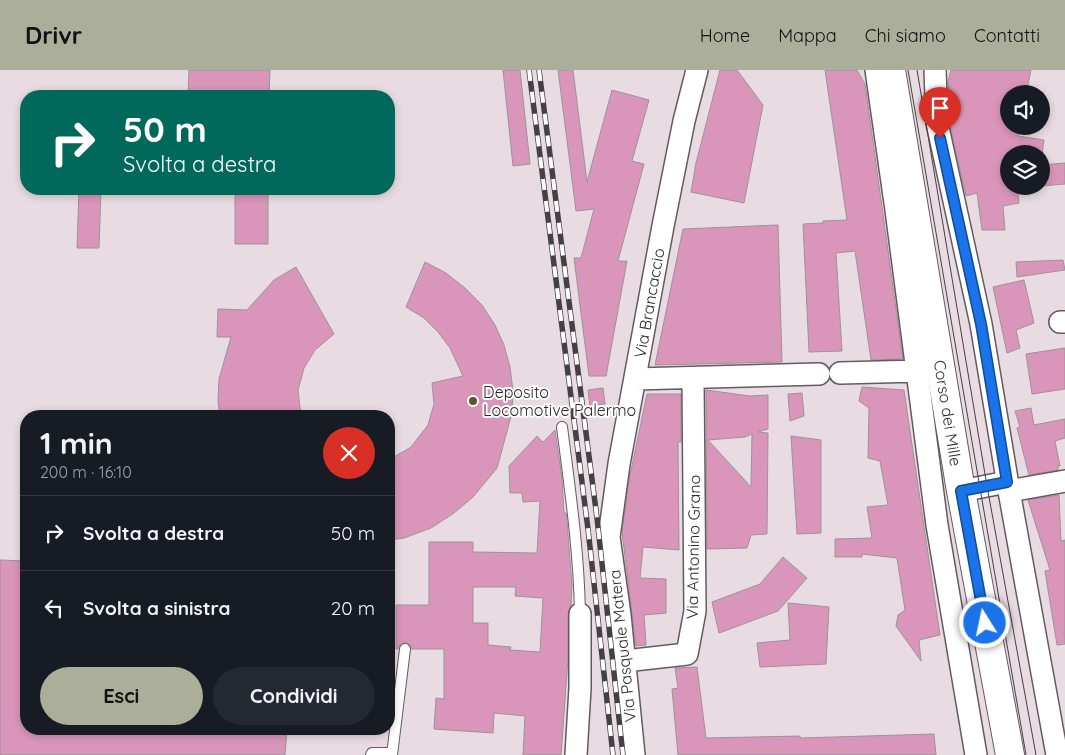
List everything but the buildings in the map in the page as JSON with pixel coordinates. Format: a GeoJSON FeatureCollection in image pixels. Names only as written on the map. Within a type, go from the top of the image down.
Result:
{"type":"FeatureCollection","features":[{"type":"Feature","properties":{"kind":"street","name":"Via Brancaccio"},"geometry":{"type":"LineString","coordinates":[[609,537],[619,464],[635,379],[682,130],[697,70]]}},
{"type":"Feature","properties":{"kind":"street"},"geometry":{"type":"LineString","coordinates":[[876,70],[918,371],[937,524],[976,755]]}},
{"type":"Feature","properties":{"kind":"street","name":"Corso dei Mille"},"geometry":{"type":"LineString","coordinates":[[891,70],[961,491],[1010,755]]}},
{"type":"Feature","properties":{"kind":"street"},"geometry":{"type":"LineString","coordinates":[[935,70],[937,123],[981,324],[1008,487],[1057,755]]}},
{"type":"Feature","properties":{"kind":"street"},"geometry":{"type":"LineString","coordinates":[[840,373],[918,371]]}},
{"type":"Feature","properties":{"kind":"street"},"geometry":{"type":"LineString","coordinates":[[635,379],[819,374]]}},
{"type":"Feature","properties":{"kind":"street","name":"Via Antonino Grano"},"geometry":{"type":"LineString","coordinates":[[625,660],[687,654],[695,611],[693,378]]}},
{"type":"Feature","properties":{"kind":"street"},"geometry":{"type":"LineString","coordinates":[[961,491],[1065,481]]}},
{"type":"Feature","properties":{"kind":"street","name":"Via Pasquale Matera"},"geometry":{"type":"LineString","coordinates":[[609,537],[625,660],[634,755]]}},
{"type":"Feature","properties":{"kind":"street"},"geometry":{"type":"LineString","coordinates":[[576,755],[580,688],[580,614]]}},
{"type":"Feature","properties":{"kind":"lane"},"geometry":{"type":"LineString","coordinates":[[562,428],[580,576],[580,614]]}},
{"type":"Feature","properties":{"kind":"lane"},"geometry":{"type":"LineString","coordinates":[[395,730],[405,649]]}},
{"type":"Feature","properties":{"kind":"lane"},"geometry":{"type":"LineString","coordinates":[[371,755],[372,753],[392,754],[394,735]]}},
{"type":"Feature","properties":{"kind":"tram line"},"geometry":{"type":"LineString","coordinates":[[908,70],[1026,755]]}},
{"type":"Feature","properties":{"kind":"tram line"},"geometry":{"type":"LineString","coordinates":[[917,70],[987,486],[1036,755]]}},
{"type":"Feature","properties":{"kind":"railway"},"geometry":{"type":"LineString","coordinates":[[529,70],[588,529],[613,755]]}},
{"type":"Feature","properties":{"kind":"railway"},"geometry":{"type":"LineString","coordinates":[[539,70],[597,518],[623,755]]}},
{"type":"Feature","properties":{"kind":"place","name":"Deposito Locomotive Palermo"},"geometry":{"type":"Point","coordinates":[473,401]}},
{"type":"Feature","properties":{"kind":"route"},"geometry":{"type":"LineString","coordinates":[[940,138],[981,324],[1007,482],[961,491],[985,623]]}}]}
